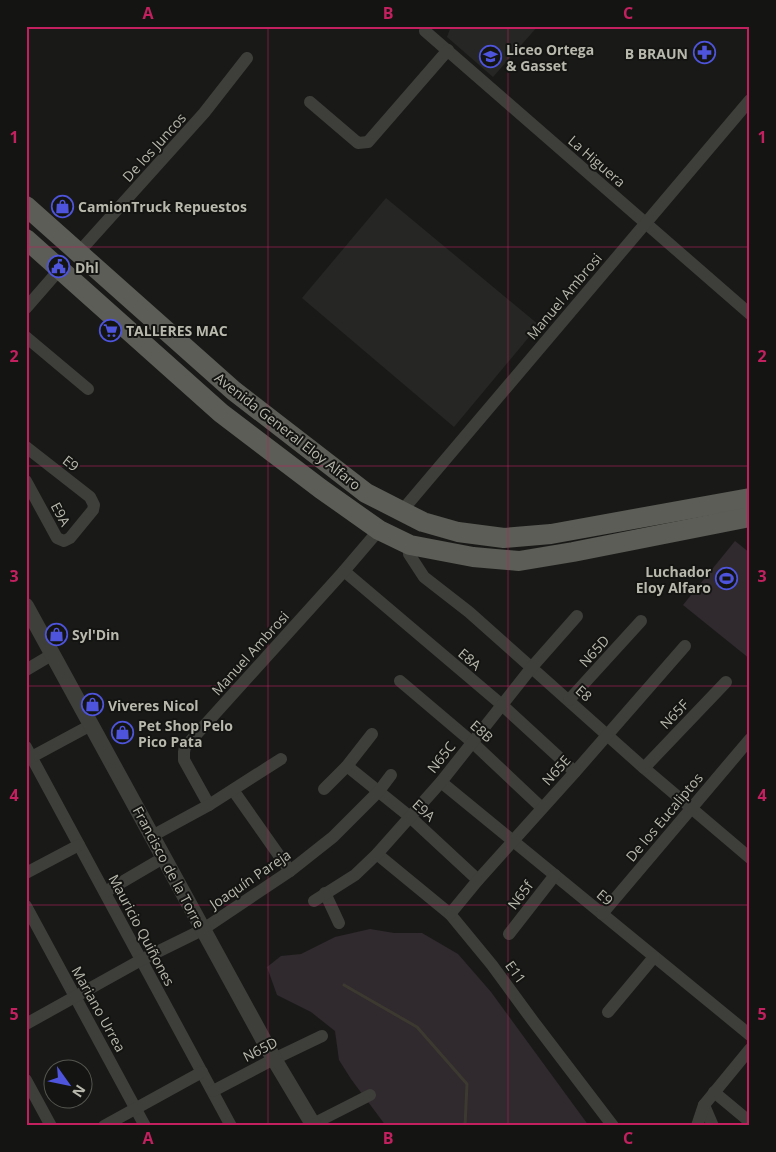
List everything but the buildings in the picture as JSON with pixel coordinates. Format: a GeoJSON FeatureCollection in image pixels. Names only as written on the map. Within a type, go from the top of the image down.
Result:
{"type":"FeatureCollection","features":[{"type":"Feature","properties":{"kind":"main road","name":"Avenida General Eloy Alfaro"},"geometry":{"type":"LineString","coordinates":[[26,206],[234,391],[366,493],[423,522],[458,532],[504,538],[551,534],[750,498]]}},
{"type":"Feature","properties":{"kind":"main road","name":"Avenida General Eloy Alfaro"},"geometry":{"type":"LineString","coordinates":[[26,239],[221,413],[320,489],[379,530],[410,545],[473,557],[518,561],[750,517]]}},
{"type":"Feature","properties":{"kind":"street","name":"La Higuera"},"geometry":{"type":"LineString","coordinates":[[425,31],[750,314]]}},
{"type":"Feature","properties":{"kind":"street"},"geometry":{"type":"LineString","coordinates":[[310,102],[358,143],[368,142],[448,50]]}},
{"type":"Feature","properties":{"kind":"street","name":"De los Juncos"},"geometry":{"type":"LineString","coordinates":[[79,252],[204,113],[247,58]]}},
{"type":"Feature","properties":{"kind":"street","name":"Manuel Ambrosi"},"geometry":{"type":"LineString","coordinates":[[401,512],[750,100]]}},
{"type":"Feature","properties":{"kind":"street"},"geometry":{"type":"LineString","coordinates":[[26,308],[60,269]]}},
{"type":"Feature","properties":{"kind":"street"},"geometry":{"type":"LineString","coordinates":[[26,337],[88,389]]}},
{"type":"Feature","properties":{"kind":"street","name":"E9"},"geometry":{"type":"LineString","coordinates":[[26,447],[90,498],[94,505]]}},
{"type":"Feature","properties":{"kind":"street","name":"E9A"},"geometry":{"type":"LineString","coordinates":[[26,481],[56,538],[60,540],[64,541],[70,538],[90,514],[94,505]]}},
{"type":"Feature","properties":{"kind":"street","name":"Manuel Ambrosi"},"geometry":{"type":"LineString","coordinates":[[209,806],[184,760],[185,747],[379,530]]}},
{"type":"Feature","properties":{"kind":"street","name":"E8"},"geometry":{"type":"LineString","coordinates":[[410,545],[409,554],[424,577],[469,612],[570,700],[644,768],[750,858]]}},
{"type":"Feature","properties":{"kind":"street","name":"E8A"},"geometry":{"type":"LineString","coordinates":[[344,571],[502,705],[575,772]]}},
{"type":"Feature","properties":{"kind":"street","name":"Francisco de la Torre"},"geometry":{"type":"LineString","coordinates":[[26,606],[202,930],[312,1125]]}},
{"type":"Feature","properties":{"kind":"street","name":"N65C"},"geometry":{"type":"LineString","coordinates":[[314,900],[355,875],[377,854],[441,782],[532,667],[577,616]]}},
{"type":"Feature","properties":{"kind":"street","name":"N65D"},"geometry":{"type":"LineString","coordinates":[[570,700],[641,621]]}},
{"type":"Feature","properties":{"kind":"street","name":"N65E"},"geometry":{"type":"LineString","coordinates":[[450,914],[685,646]]}},
{"type":"Feature","properties":{"kind":"street"},"geometry":{"type":"LineString","coordinates":[[26,670],[53,654]]}},
{"type":"Feature","properties":{"kind":"street","name":"E8B"},"geometry":{"type":"LineString","coordinates":[[400,681],[472,742],[542,808]]}},
{"type":"Feature","properties":{"kind":"street","name":"N65F"},"geometry":{"type":"LineString","coordinates":[[644,768],[726,682]]}},
{"type":"Feature","properties":{"kind":"street"},"geometry":{"type":"LineString","coordinates":[[28,755],[91,725]]}},
{"type":"Feature","properties":{"kind":"street"},"geometry":{"type":"LineString","coordinates":[[324,789],[347,766],[372,734]]}},
{"type":"Feature","properties":{"kind":"street","name":"De los Eucaliptos"},"geometry":{"type":"LineString","coordinates":[[602,914],[690,808],[750,740]]}},
{"type":"Feature","properties":{"kind":"street","name":"Mauricio Quiñones"},"geometry":{"type":"LineString","coordinates":[[28,755],[105,892],[231,1126]]}},
{"type":"Feature","properties":{"kind":"street"},"geometry":{"type":"LineString","coordinates":[[152,836],[209,806],[281,759]]}},
{"type":"Feature","properties":{"kind":"street","name":"E9A"},"geometry":{"type":"LineString","coordinates":[[347,766],[409,816],[478,880]]}},
{"type":"Feature","properties":{"kind":"street","name":"Joaquín Pareja"},"geometry":{"type":"LineString","coordinates":[[26,1024],[141,960],[202,930],[290,871],[333,837],[379,791],[391,775]]}},
{"type":"Feature","properties":{"kind":"street","name":"E9"},"geometry":{"type":"LineString","coordinates":[[441,782],[750,1035]]}},
{"type":"Feature","properties":{"kind":"street"},"geometry":{"type":"LineString","coordinates":[[233,790],[290,871]]}},
{"type":"Feature","properties":{"kind":"street"},"geometry":{"type":"LineString","coordinates":[[26,874],[79,845]]}},
{"type":"Feature","properties":{"kind":"street","name":"E11"},"geometry":{"type":"LineString","coordinates":[[377,854],[450,914],[492,965],[613,1126]]}},
{"type":"Feature","properties":{"kind":"street"},"geometry":{"type":"LineString","coordinates":[[105,892],[163,858]]}},
{"type":"Feature","properties":{"kind":"street","name":"N65f"},"geometry":{"type":"LineString","coordinates":[[509,934],[554,874]]}},
{"type":"Feature","properties":{"kind":"street"},"geometry":{"type":"LineString","coordinates":[[325,893],[339,923]]}},
{"type":"Feature","properties":{"kind":"street","name":"Mariano Urrea"},"geometry":{"type":"LineString","coordinates":[[26,906],[145,1126]]}},
{"type":"Feature","properties":{"kind":"street"},"geometry":{"type":"LineString","coordinates":[[608,1012],[654,957]]}},
{"type":"Feature","properties":{"kind":"street","name":"N65D"},"geometry":{"type":"LineString","coordinates":[[213,1091],[322,1036]]}},
{"type":"Feature","properties":{"kind":"street"},"geometry":{"type":"LineString","coordinates":[[697,1126],[704,1105],[714,1092],[746,1063],[750,1049]]}},
{"type":"Feature","properties":{"kind":"street"},"geometry":{"type":"LineString","coordinates":[[104,1126],[202,1072]]}},
{"type":"Feature","properties":{"kind":"street"},"geometry":{"type":"LineString","coordinates":[[26,1080],[51,1126]]}},
{"type":"Feature","properties":{"kind":"street"},"geometry":{"type":"LineString","coordinates":[[714,1092],[750,1122]]}},
{"type":"Feature","properties":{"kind":"street"},"geometry":{"type":"LineString","coordinates":[[312,1125],[370,1095]]}},
{"type":"Feature","properties":{"kind":"street"},"geometry":{"type":"LineString","coordinates":[[704,1105],[713,1126]]}},
{"type":"Feature","properties":{"kind":"shaded area","name":"Liceo Ortega & Gasset"},"geometry":{"type":"Polygon","coordinates":[[[451,26],[538,26],[493,77],[447,37],[451,26]]]}},
{"type":"Feature","properties":{"kind":"shaded area"},"geometry":{"type":"Polygon","coordinates":[[[386,198],[539,325],[454,427],[302,298],[386,198]]]}},
{"type":"Feature","properties":{"kind":"shaded area","name":"Luchador Eloy Alfaro"},"geometry":{"type":"Polygon","coordinates":[[[735,541],[750,553],[750,659],[683,605],[735,541]]]}},
{"type":"Feature","properties":{"kind":"shaded area"},"geometry":{"type":"Polygon","coordinates":[[[370,929],[394,933],[422,933],[458,954],[491,992],[589,1126],[386,1126],[339,1060],[335,1031],[311,1012],[277,995],[267,967],[281,956],[301,954],[335,937],[370,929]]]}},
{"type":"Feature","properties":{"kind":"waterway"},"geometry":{"type":"LineString","coordinates":[[344,985],[417,1027],[467,1084],[465,1126]]}},
{"type":"Feature","properties":{"kind":"place","name":"B BRAUN"},"geometry":{"type":"Point","coordinates":[704,53]}},
{"type":"Feature","properties":{"kind":"place","name":"Liceo Ortega & Gasset"},"geometry":{"type":"Point","coordinates":[490,57]}},
{"type":"Feature","properties":{"kind":"place","name":"CamionTruck Repuestos"},"geometry":{"type":"Point","coordinates":[62,206]}},
{"type":"Feature","properties":{"kind":"place","name":"Dhl"},"geometry":{"type":"Point","coordinates":[59,267]}},
{"type":"Feature","properties":{"kind":"place","name":"TALLERES MAC"},"geometry":{"type":"Point","coordinates":[110,330]}},
{"type":"Feature","properties":{"kind":"place","name":"Luchador Eloy Alfaro"},"geometry":{"type":"Point","coordinates":[727,579]}},
{"type":"Feature","properties":{"kind":"place","name":"Syl'Din"},"geometry":{"type":"Point","coordinates":[56,634]}},
{"type":"Feature","properties":{"kind":"place","name":"Viveres Nicol"},"geometry":{"type":"Point","coordinates":[92,705]}},
{"type":"Feature","properties":{"kind":"place","name":"Pet Shop Pelo Pico Pata"},"geometry":{"type":"Point","coordinates":[122,733]}}]}
